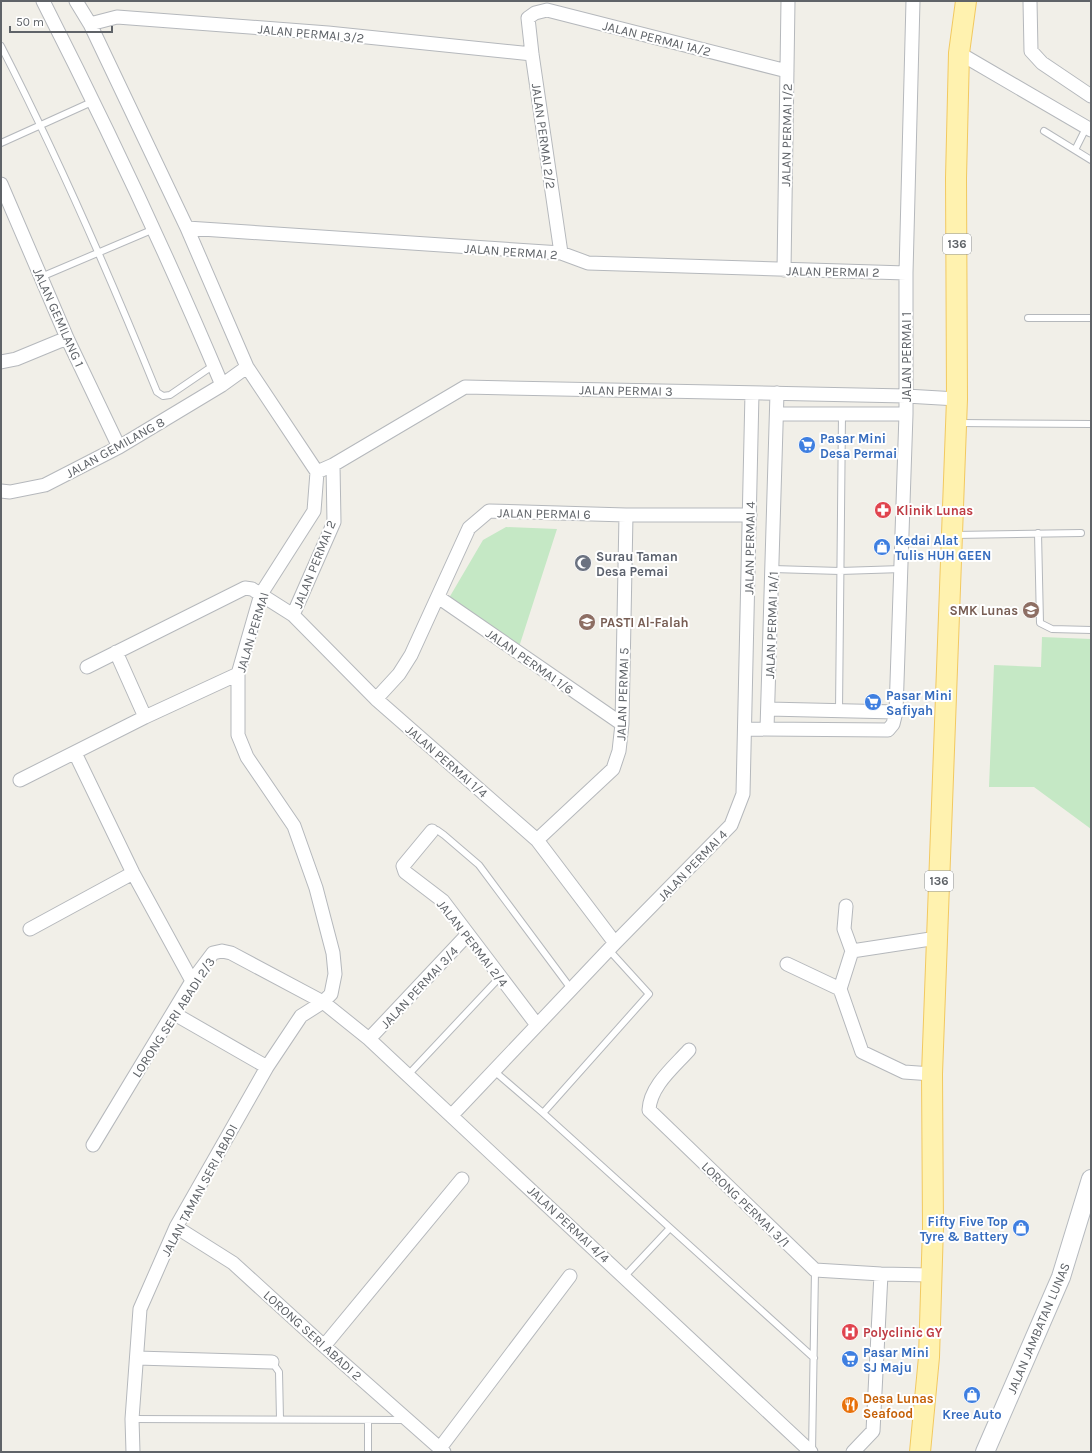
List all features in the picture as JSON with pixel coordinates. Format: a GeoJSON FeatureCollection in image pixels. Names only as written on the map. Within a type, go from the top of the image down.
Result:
{"type":"FeatureCollection","features":[{"type":"Feature","properties":{"kind":"main road","name":"136"},"geometry":{"type":"LineString","coordinates":[[920,1452],[929,1357],[930,1275],[933,1227],[932,1074],[957,399],[956,178],[959,53],[955,1]]}},
{"type":"Feature","properties":{"kind":"main road","name":"136"},"geometry":{"type":"LineString","coordinates":[[959,53],[966,1]]}},
{"type":"Feature","properties":{"kind":"main road","name":"JALAN JAMBATAN LUNAS"},"geometry":{"type":"LineString","coordinates":[[985,1452],[1061,1277],[1091,1179]]}},
{"type":"Feature","properties":{"kind":"street"},"geometry":{"type":"LineString","coordinates":[[43,1],[94,101],[154,229],[222,385]]}},
{"type":"Feature","properties":{"kind":"street"},"geometry":{"type":"LineString","coordinates":[[76,1],[90,24],[186,228],[247,367],[317,472]]}},
{"type":"Feature","properties":{"kind":"street","name":"JALAN PERMAI 1/2"},"geometry":{"type":"LineString","coordinates":[[784,270],[788,1]]}},
{"type":"Feature","properties":{"kind":"street","name":"JALAN PERMAI 1"},"geometry":{"type":"LineString","coordinates":[[896,712],[902,570],[906,414],[906,273],[913,1]]}},
{"type":"Feature","properties":{"kind":"street"},"geometry":{"type":"LineString","coordinates":[[1030,1],[1031,51],[1042,63],[1091,96]]}},
{"type":"Feature","properties":{"kind":"street","name":"JALAN PERMAI 1A/2"},"geometry":{"type":"LineString","coordinates":[[528,18],[534,12],[546,10],[787,71]]}},
{"type":"Feature","properties":{"kind":"street","name":"JALAN PERMAI 3/2"},"geometry":{"type":"LineString","coordinates":[[90,24],[117,18],[328,33],[532,54]]}},
{"type":"Feature","properties":{"kind":"street","name":"JALAN PERMAI 2/2"},"geometry":{"type":"LineString","coordinates":[[528,18],[561,254]]}},
{"type":"Feature","properties":{"kind":"street"},"geometry":{"type":"LineString","coordinates":[[959,53],[1089,129]]}},
{"type":"Feature","properties":{"kind":"street","name":"JALAN GEMILANG 1"},"geometry":{"type":"LineString","coordinates":[[1,184],[67,338],[120,447]]}},
{"type":"Feature","properties":{"kind":"street","name":"JALAN PERMAI 2"},"geometry":{"type":"LineString","coordinates":[[186,228],[561,254],[588,263],[906,273]]}},
{"type":"Feature","properties":{"kind":"street"},"geometry":{"type":"LineString","coordinates":[[1,362],[16,359],[67,338]]}},
{"type":"Feature","properties":{"kind":"street","name":"JALAN GEMILANG 8"},"geometry":{"type":"LineString","coordinates":[[1,491],[10,492],[45,485],[120,447],[222,385],[247,367]]}},
{"type":"Feature","properties":{"kind":"street","name":"JALAN PERMAI 3"},"geometry":{"type":"LineString","coordinates":[[317,472],[333,465],[465,387],[906,396],[957,399]]}},
{"type":"Feature","properties":{"kind":"street","name":"JALAN PERMAI 4"},"geometry":{"type":"LineString","coordinates":[[452,1115],[731,825],[743,794],[752,393]]}},
{"type":"Feature","properties":{"kind":"street","name":"JALAN PERMAI 1A/1"},"geometry":{"type":"LineString","coordinates":[[767,729],[773,569],[777,393]]}},
{"type":"Feature","properties":{"kind":"street"},"geometry":{"type":"LineString","coordinates":[[777,414],[906,414]]}},
{"type":"Feature","properties":{"kind":"street","name":"JALAN PERMAI 2"},"geometry":{"type":"LineString","coordinates":[[293,615],[334,522],[333,465]]}},
{"type":"Feature","properties":{"kind":"street","name":"JALAN PERMAI"},"geometry":{"type":"LineString","coordinates":[[317,472],[314,511],[261,594],[238,674],[238,735],[247,757],[294,826],[316,888],[333,953],[335,974],[331,994],[323,1002]]}},
{"type":"Feature","properties":{"kind":"street","name":"JALAN PERMAI 6"},"geometry":{"type":"LineString","coordinates":[[376,699],[399,674],[411,655],[469,528],[489,511],[626,515],[750,515]]}},
{"type":"Feature","properties":{"kind":"street","name":"JALAN PERMAI 5"},"geometry":{"type":"LineString","coordinates":[[538,840],[613,770],[619,751],[622,724],[626,515]]}},
{"type":"Feature","properties":{"kind":"street","name":"JALAN PERMAI 1/4"},"geometry":{"type":"LineString","coordinates":[[87,667],[245,588],[252,589],[293,615],[376,699],[538,840],[612,947]]}},
{"type":"Feature","properties":{"kind":"street","name":"JALAN PERMAI 1/6"},"geometry":{"type":"LineString","coordinates":[[438,597],[622,724]]}},
{"type":"Feature","properties":{"kind":"street"},"geometry":{"type":"LineString","coordinates":[[116,652],[145,717]]}},
{"type":"Feature","properties":{"kind":"street"},"geometry":{"type":"LineString","coordinates":[[20,780],[75,754],[145,717],[238,674]]}},
{"type":"Feature","properties":{"kind":"street"},"geometry":{"type":"LineString","coordinates":[[745,729],[888,730],[893,724],[896,712],[768,709]]}},
{"type":"Feature","properties":{"kind":"street"},"geometry":{"type":"LineString","coordinates":[[75,754],[133,873],[192,981]]}},
{"type":"Feature","properties":{"kind":"street","name":"JALAN PERMAI 2/4"},"geometry":{"type":"LineString","coordinates":[[432,830],[403,866],[405,872],[443,901],[537,1025]]}},
{"type":"Feature","properties":{"kind":"street"},"geometry":{"type":"LineString","coordinates":[[30,929],[133,873]]}},
{"type":"Feature","properties":{"kind":"street"},"geometry":{"type":"LineString","coordinates":[[846,906],[844,929],[852,951],[840,989],[862,1052],[904,1072],[932,1074]]}},
{"type":"Feature","properties":{"kind":"street","name":"JALAN PERMAI 3/4"},"geometry":{"type":"LineString","coordinates":[[369,1039],[468,934]]}},
{"type":"Feature","properties":{"kind":"street"},"geometry":{"type":"LineString","coordinates":[[852,951],[936,938]]}},
{"type":"Feature","properties":{"kind":"street","name":"LORONG SERI ABADI 2/3"},"geometry":{"type":"LineString","coordinates":[[93,1145],[192,981],[213,953],[222,951],[231,953],[323,1002]]}},
{"type":"Feature","properties":{"kind":"street"},"geometry":{"type":"LineString","coordinates":[[787,964],[840,989]]}},
{"type":"Feature","properties":{"kind":"street","name":"JALAN PERMAI 4/4"},"geometry":{"type":"LineString","coordinates":[[323,1002],[369,1039],[452,1115],[812,1452]]}},
{"type":"Feature","properties":{"kind":"street","name":"JALAN TAMAN SERI ABADI"},"geometry":{"type":"LineString","coordinates":[[133,1452],[132,1419],[140,1309],[176,1227],[267,1067],[301,1016],[323,1002]]}},
{"type":"Feature","properties":{"kind":"street"},"geometry":{"type":"LineString","coordinates":[[173,1013],[267,1067]]}},
{"type":"Feature","properties":{"kind":"street","name":"LORONG PERMAI 3/1"},"geometry":{"type":"LineString","coordinates":[[689,1050],[654,1090],[649,1099],[648,1110],[815,1270]]}},
{"type":"Feature","properties":{"kind":"street"},"geometry":{"type":"LineString","coordinates":[[324,1346],[462,1179]]}},
{"type":"Feature","properties":{"kind":"street","name":"LORONG SERI ABADI 2"},"geometry":{"type":"LineString","coordinates":[[176,1227],[233,1262],[324,1346],[442,1450]]}},
{"type":"Feature","properties":{"kind":"street"},"geometry":{"type":"LineString","coordinates":[[815,1270],[930,1275]]}},
{"type":"Feature","properties":{"kind":"street"},"geometry":{"type":"LineString","coordinates":[[853,1452],[873,1430],[881,1274]]}},
{"type":"Feature","properties":{"kind":"street"},"geometry":{"type":"LineString","coordinates":[[442,1450],[570,1276]]}},
{"type":"Feature","properties":{"kind":"street"},"geometry":{"type":"LineString","coordinates":[[137,1358],[272,1362]]}},
{"type":"Feature","properties":{"kind":"lane"},"geometry":{"type":"LineString","coordinates":[[1,46],[41,125],[99,252],[157,392],[164,396],[170,395],[214,365]]}},
{"type":"Feature","properties":{"kind":"lane"},"geometry":{"type":"LineString","coordinates":[[1,143],[94,101]]}},
{"type":"Feature","properties":{"kind":"lane"},"geometry":{"type":"LineString","coordinates":[[1075,150],[1089,129]]}},
{"type":"Feature","properties":{"kind":"lane"},"geometry":{"type":"LineString","coordinates":[[1044,131],[1091,160]]}},
{"type":"Feature","properties":{"kind":"lane"},"geometry":{"type":"LineString","coordinates":[[41,277],[154,229]]}},
{"type":"Feature","properties":{"kind":"lane"},"geometry":{"type":"LineString","coordinates":[[1028,318],[1091,318]]}},
{"type":"Feature","properties":{"kind":"lane"},"geometry":{"type":"LineString","coordinates":[[839,711],[842,414]]}},
{"type":"Feature","properties":{"kind":"lane"},"geometry":{"type":"LineString","coordinates":[[956,423],[1091,424]]}},
{"type":"Feature","properties":{"kind":"lane"},"geometry":{"type":"LineString","coordinates":[[1038,533],[1040,623],[1052,629],[1091,630]]}},
{"type":"Feature","properties":{"kind":"lane"},"geometry":{"type":"LineString","coordinates":[[952,535],[1081,533]]}},
{"type":"Feature","properties":{"kind":"lane"},"geometry":{"type":"LineString","coordinates":[[773,569],[840,571],[902,570]]}},
{"type":"Feature","properties":{"kind":"lane"},"geometry":{"type":"LineString","coordinates":[[432,830],[437,830],[444,835],[479,865],[572,990]]}},
{"type":"Feature","properties":{"kind":"lane"},"geometry":{"type":"LineString","coordinates":[[543,1112],[649,994],[612,947]]}},
{"type":"Feature","properties":{"kind":"lane"},"geometry":{"type":"LineString","coordinates":[[408,1076],[500,977]]}},
{"type":"Feature","properties":{"kind":"lane"},"geometry":{"type":"LineString","coordinates":[[494,1070],[543,1112],[814,1358]]}},
{"type":"Feature","properties":{"kind":"lane"},"geometry":{"type":"LineString","coordinates":[[625,1276],[670,1228]]}},
{"type":"Feature","properties":{"kind":"lane"},"geometry":{"type":"LineString","coordinates":[[812,1452],[815,1270]]}},
{"type":"Feature","properties":{"kind":"lane"},"geometry":{"type":"LineString","coordinates":[[272,1362],[279,1372],[280,1420]]}},
{"type":"Feature","properties":{"kind":"lane"},"geometry":{"type":"LineString","coordinates":[[132,1419],[408,1420]]}},
{"type":"Feature","properties":{"kind":"lane"},"geometry":{"type":"LineString","coordinates":[[368,1421],[368,1452]]}},
{"type":"Feature","properties":{"kind":"green space"},"geometry":{"type":"Polygon","coordinates":[[[506,527],[557,529],[519,647],[449,598],[483,540],[506,527]]]}},
{"type":"Feature","properties":{"kind":"green space"},"geometry":{"type":"Polygon","coordinates":[[[1042,637],[1091,639],[1091,829],[1034,787],[989,787],[994,665],[1041,667],[1042,637]]]}},
{"type":"Feature","properties":{"kind":"place","name":"Pasar Mini Desa Permai"},"geometry":{"type":"Point","coordinates":[807,445]}},
{"type":"Feature","properties":{"kind":"place","name":"Klinik Lunas"},"geometry":{"type":"Point","coordinates":[883,510]}},
{"type":"Feature","properties":{"kind":"place","name":"Kedai Alat Tulis HUH GEEN"},"geometry":{"type":"Point","coordinates":[882,547]}},
{"type":"Feature","properties":{"kind":"place","name":"Surau Taman Desa Pemai"},"geometry":{"type":"Point","coordinates":[583,563]}},
{"type":"Feature","properties":{"kind":"place","name":"SMK Lunas"},"geometry":{"type":"Point","coordinates":[1031,610]}},
{"type":"Feature","properties":{"kind":"place","name":"PASTI Al-Falah"},"geometry":{"type":"Point","coordinates":[587,622]}},
{"type":"Feature","properties":{"kind":"place","name":"Pasar Mini Safiyah"},"geometry":{"type":"Point","coordinates":[873,702]}},
{"type":"Feature","properties":{"kind":"place","name":"Fifty Five Top Tyre & Battery"},"geometry":{"type":"Point","coordinates":[1021,1228]}},
{"type":"Feature","properties":{"kind":"place","name":"Polyclinic GY"},"geometry":{"type":"Point","coordinates":[850,1332]}},
{"type":"Feature","properties":{"kind":"place","name":"Pasar Mini SJ Maju"},"geometry":{"type":"Point","coordinates":[850,1359]}},
{"type":"Feature","properties":{"kind":"place","name":"Kree Auto"},"geometry":{"type":"Point","coordinates":[972,1395]}},
{"type":"Feature","properties":{"kind":"place","name":"Desa Lunas Seafood"},"geometry":{"type":"Point","coordinates":[850,1405]}}]}
